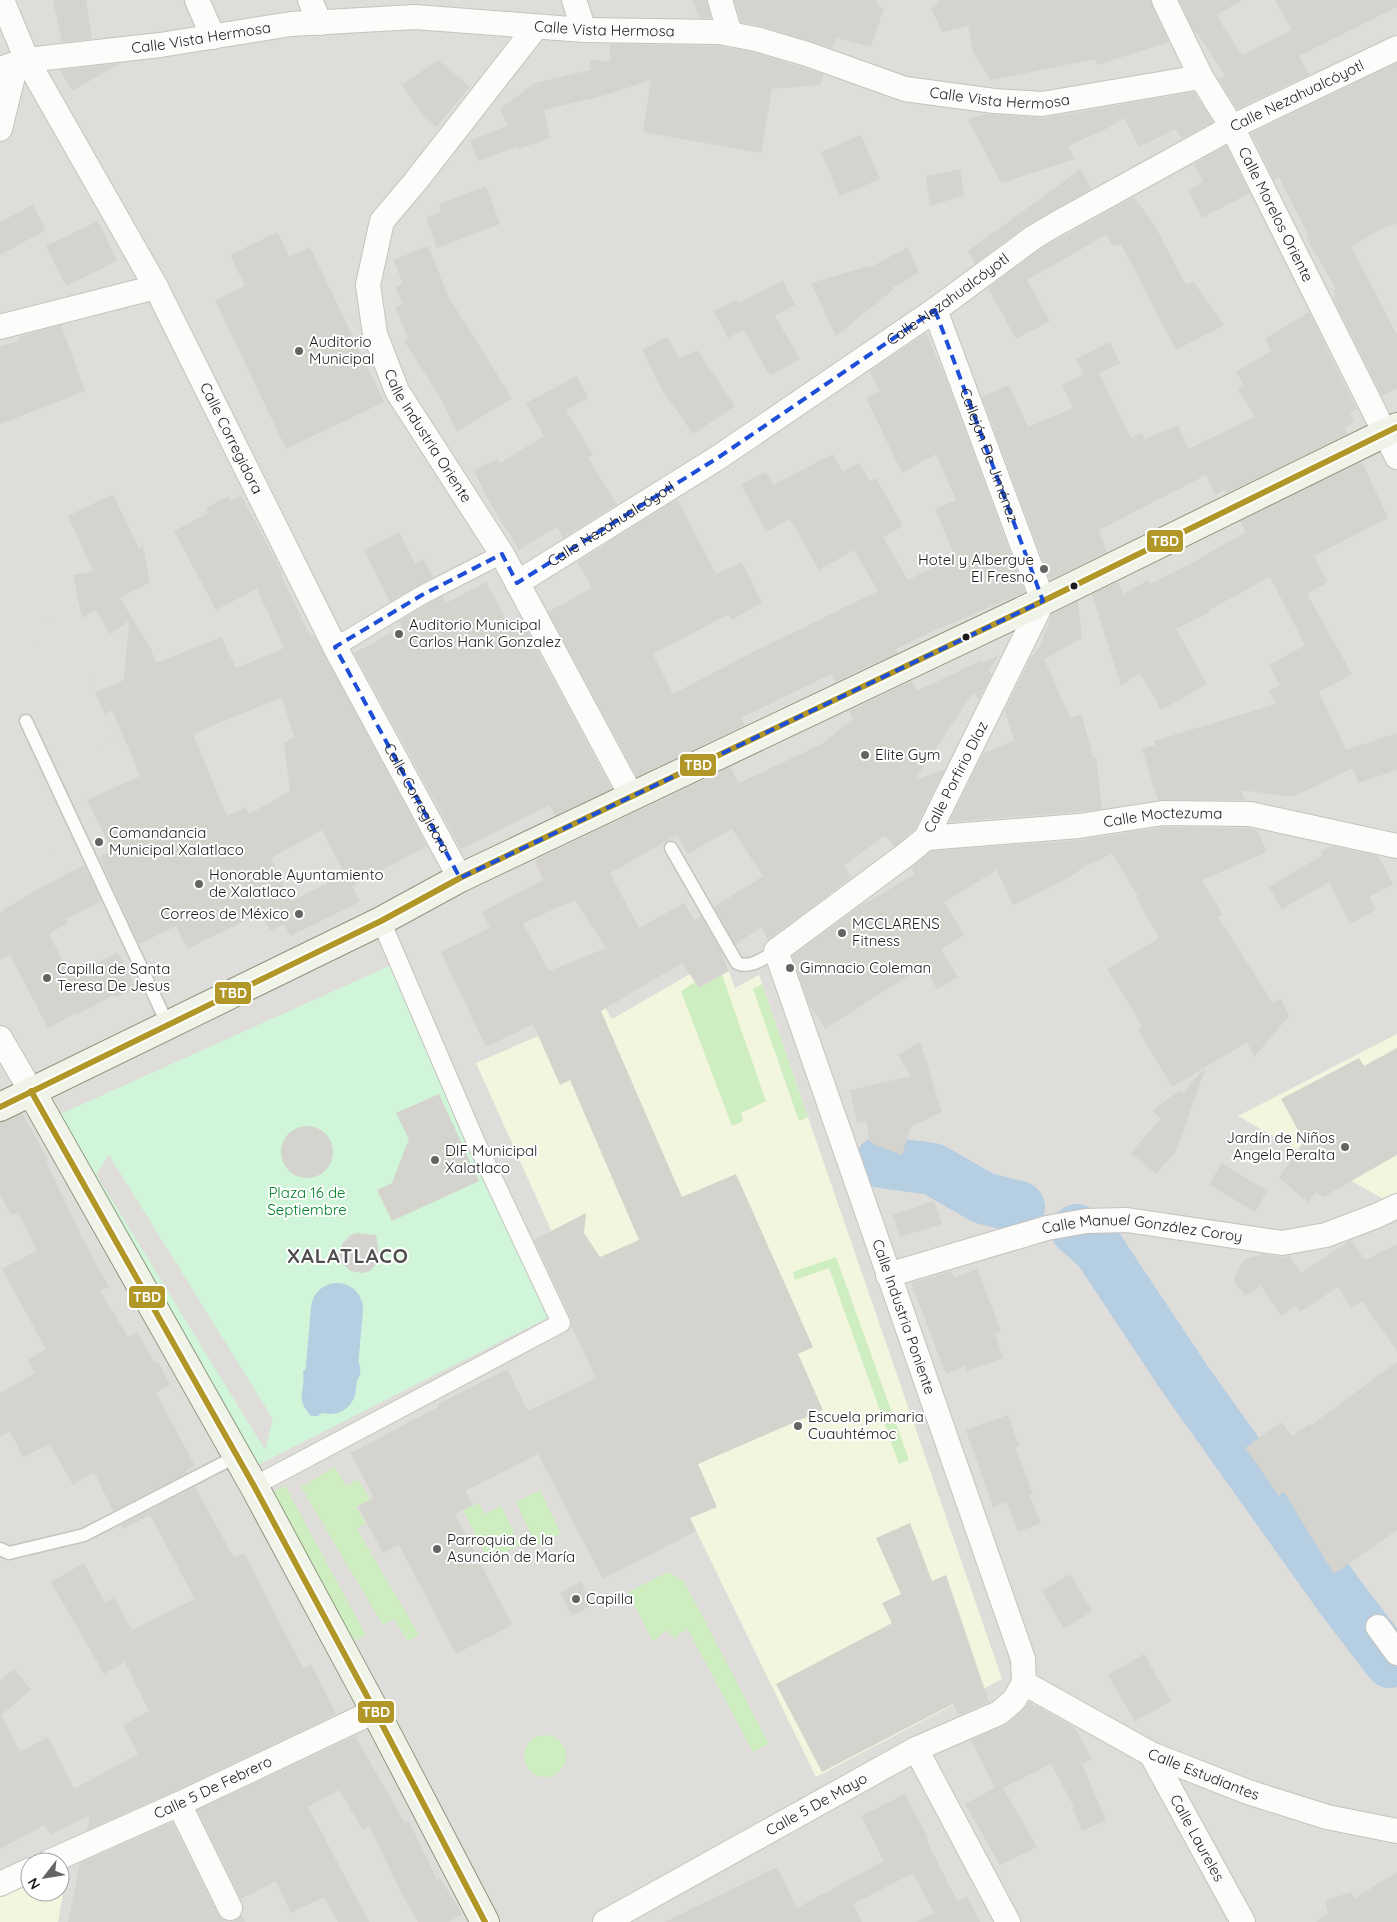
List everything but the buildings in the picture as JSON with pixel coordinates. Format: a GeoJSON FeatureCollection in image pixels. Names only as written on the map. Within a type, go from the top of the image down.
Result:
{"type":"FeatureCollection","features":[{"type":"Feature","properties":{"kind":"main road"},"geometry":{"type":"LineString","coordinates":[[0,1107],[380,921],[460,878],[1043,600],[1391,430]]}},
{"type":"Feature","properties":{"kind":"main road"},"geometry":{"type":"LineString","coordinates":[[31,1091],[254,1486],[375,1711],[485,1922]]}},
{"type":"Feature","properties":{"kind":"street","name":"Calle Corregidora"},"geometry":{"type":"LineString","coordinates":[[2,0],[14,64],[156,287],[335,647],[460,878]]}},
{"type":"Feature","properties":{"kind":"street"},"geometry":{"type":"LineString","coordinates":[[197,0],[213,37]]}},
{"type":"Feature","properties":{"kind":"street"},"geometry":{"type":"LineString","coordinates":[[310,0],[320,23]]}},
{"type":"Feature","properties":{"kind":"street"},"geometry":{"type":"LineString","coordinates":[[574,0],[584,30]]}},
{"type":"Feature","properties":{"kind":"street"},"geometry":{"type":"LineString","coordinates":[[720,0],[730,34]]}},
{"type":"Feature","properties":{"kind":"street","name":"Calle Morelos Oriente"},"geometry":{"type":"LineString","coordinates":[[1164,0],[1202,77],[1232,127],[1391,430],[1397,457]]}},
{"type":"Feature","properties":{"kind":"street","name":"Calle Vista Hermosa"},"geometry":{"type":"LineString","coordinates":[[14,64],[160,45],[291,24],[415,17],[584,30],[730,34],[807,54],[905,89],[994,101],[1042,104],[1202,77]]}},
{"type":"Feature","properties":{"kind":"street","name":"Calle Industria Oriente"},"geometry":{"type":"LineString","coordinates":[[536,27],[415,182],[382,221],[368,285],[375,334],[397,391],[502,554],[632,797]]}},
{"type":"Feature","properties":{"kind":"street","name":"Calle Nezahualcóyotl"},"geometry":{"type":"LineString","coordinates":[[517,582],[720,457],[935,310],[1034,237],[1232,127],[1397,48]]}},
{"type":"Feature","properties":{"kind":"street"},"geometry":{"type":"LineString","coordinates":[[0,129],[14,64]]}},
{"type":"Feature","properties":{"kind":"street"},"geometry":{"type":"LineString","coordinates":[[0,326],[156,287]]}},
{"type":"Feature","properties":{"kind":"street","name":"Callejón De Jiménez"},"geometry":{"type":"LineString","coordinates":[[935,310],[1043,600]]}},
{"type":"Feature","properties":{"kind":"street"},"geometry":{"type":"LineString","coordinates":[[335,647],[422,595],[502,554]]}},
{"type":"Feature","properties":{"kind":"street","name":"Calle Porfirio Díaz"},"geometry":{"type":"LineString","coordinates":[[776,952],[926,838],[1043,600]]}},
{"type":"Feature","properties":{"kind":"street","name":"Calle Moctezuma"},"geometry":{"type":"LineString","coordinates":[[926,838],[1079,826],[1164,813],[1250,814],[1397,846]]}},
{"type":"Feature","properties":{"kind":"street"},"geometry":{"type":"LineString","coordinates":[[254,1486],[561,1323],[475,1140],[380,921]]}},
{"type":"Feature","properties":{"kind":"street","name":"Calle Industria Poniente"},"geometry":{"type":"LineString","coordinates":[[776,952],[1023,1659],[1024,1684]]}},
{"type":"Feature","properties":{"kind":"street"},"geometry":{"type":"LineString","coordinates":[[0,1038],[31,1091]]}},
{"type":"Feature","properties":{"kind":"street","name":"Calle Manuel González Coroy"},"geometry":{"type":"LineString","coordinates":[[888,1274],[1047,1228],[1086,1221],[1127,1220],[1282,1243],[1326,1235],[1397,1206]]}},
{"type":"Feature","properties":{"kind":"street"},"geometry":{"type":"LineString","coordinates":[[1378,1627],[1397,1653]]}},
{"type":"Feature","properties":{"kind":"street","name":"Calle 5 De Mayo"},"geometry":{"type":"LineString","coordinates":[[605,1922],[916,1749],[999,1713],[1014,1700],[1024,1684]]}},
{"type":"Feature","properties":{"kind":"street","name":"Calle Estudiantes"},"geometry":{"type":"LineString","coordinates":[[1024,1684],[1151,1754],[1248,1792],[1327,1817],[1397,1831]]}},
{"type":"Feature","properties":{"kind":"street","name":"Calle 5 De Febrero"},"geometry":{"type":"LineString","coordinates":[[70,1853],[179,1804],[375,1711]]}},
{"type":"Feature","properties":{"kind":"street"},"geometry":{"type":"LineString","coordinates":[[916,1749],[1008,1922]]}},
{"type":"Feature","properties":{"kind":"street","name":"Calle Laureles"},"geometry":{"type":"LineString","coordinates":[[1151,1754],[1243,1922]]}},
{"type":"Feature","properties":{"kind":"street"},"geometry":{"type":"LineString","coordinates":[[179,1804],[230,1908]]}},
{"type":"Feature","properties":{"kind":"street"},"geometry":{"type":"LineString","coordinates":[[0,1884],[20,1875]]}},
{"type":"Feature","properties":{"kind":"lane"},"geometry":{"type":"LineString","coordinates":[[26,721],[168,1025]]}},
{"type":"Feature","properties":{"kind":"lane"},"geometry":{"type":"LineString","coordinates":[[671,848],[738,963],[744,966],[750,965],[776,952]]}},
{"type":"Feature","properties":{"kind":"lane"},"geometry":{"type":"LineString","coordinates":[[0,1549],[9,1553],[84,1535],[237,1456]]}},
{"type":"Feature","properties":{"kind":"highlighted area"},"geometry":{"type":"Polygon","coordinates":[[[935,310],[1043,601],[460,878],[335,647],[422,595],[502,554],[517,583],[719,457],[935,310]]]}},
{"type":"Feature","properties":{"kind":"shaded area"},"geometry":{"type":"Polygon","coordinates":[[[0,0],[1397,0],[1397,1922],[0,1922],[0,0]]]}},
{"type":"Feature","properties":{"kind":"shaded area"},"geometry":{"type":"Polygon","coordinates":[[[43,621],[61,624],[119,739],[75,762],[87,785],[63,797],[84,837],[42,859],[0,775],[0,670],[36,652],[43,621]]]}},
{"type":"Feature","properties":{"kind":"shaded area","name":"Escuela primaria Cuauhtémoc"},"geometry":{"type":"Polygon","coordinates":[[[723,955],[735,988],[759,975],[1002,1679],[816,1777],[690,1518],[716,1507],[591,1319],[476,1063],[605,1007],[612,1019],[723,955]]]}},
{"type":"Feature","properties":{"kind":"shaded area","name":"Jardín de Niños Angela Peralta"},"geometry":{"type":"Polygon","coordinates":[[[1397,1034],[1397,1201],[1392,1204],[1238,1116],[1397,1034]]]}},
{"type":"Feature","properties":{"kind":"shaded area"},"geometry":{"type":"Polygon","coordinates":[[[109,1155],[273,1419],[265,1450],[96,1174],[109,1155]]]}},
{"type":"Feature","properties":{"kind":"shaded area"},"geometry":{"type":"Polygon","coordinates":[[[20,1877],[20,1902],[61,1902],[58,1922],[0,1922],[0,1886],[20,1877]]]}},
{"type":"Feature","properties":{"kind":"green space","name":"Plaza 16 de Septiembre"},"geometry":{"type":"Polygon","coordinates":[[[398,962],[549,1317],[252,1468],[56,1116],[398,962]]]}},
{"type":"Feature","properties":{"kind":"green space"},"geometry":{"type":"Polygon","coordinates":[[[722,975],[766,1101],[741,1113],[743,1121],[732,1126],[681,991],[695,982],[699,988],[722,975]]]}},
{"type":"Feature","properties":{"kind":"green space"},"geometry":{"type":"Polygon","coordinates":[[[762,984],[808,1117],[799,1121],[753,989],[762,984]]]}},
{"type":"Feature","properties":{"kind":"green space"},"geometry":{"type":"Polygon","coordinates":[[[836,1257],[909,1460],[899,1464],[829,1268],[795,1280],[793,1272],[836,1257]]]}},
{"type":"Feature","properties":{"kind":"green space"},"geometry":{"type":"Polygon","coordinates":[[[335,1467],[346,1486],[358,1479],[370,1499],[356,1507],[366,1523],[357,1529],[419,1635],[408,1641],[394,1619],[383,1625],[301,1487],[335,1467]]]}},
{"type":"Feature","properties":{"kind":"green space"},"geometry":{"type":"Polygon","coordinates":[[[285,1486],[366,1635],[352,1642],[269,1493],[285,1486]]]}},
{"type":"Feature","properties":{"kind":"green space"},"geometry":{"type":"Polygon","coordinates":[[[540,1490],[561,1534],[536,1545],[516,1502],[540,1490]]]}},
{"type":"Feature","properties":{"kind":"green space"},"geometry":{"type":"Polygon","coordinates":[[[479,1503],[485,1514],[501,1506],[520,1545],[489,1561],[463,1510],[479,1503]]]}},
{"type":"Feature","properties":{"kind":"green space"},"geometry":{"type":"Polygon","coordinates":[[[668,1572],[684,1581],[769,1744],[753,1752],[687,1628],[675,1639],[666,1630],[653,1642],[628,1592],[668,1572]]]}},
{"type":"Feature","properties":{"kind":"green space"},"geometry":{"type":"Polygon","coordinates":[[[545,1735],[560,1741],[566,1756],[560,1771],[545,1777],[530,1771],[524,1756],[530,1741],[545,1735]]]}},
{"type":"Feature","properties":{"kind":"water"},"geometry":{"type":"Polygon","coordinates":[[[340,1355],[349,1357],[359,1363],[360,1374],[350,1389],[354,1399],[345,1406],[333,1403],[318,1416],[311,1416],[302,1399],[303,1371],[316,1364],[322,1367],[322,1386],[338,1389],[340,1355]]]}},
{"type":"Feature","properties":{"kind":"waterway"},"geometry":{"type":"LineString","coordinates":[[881,1162],[933,1169],[983,1198],[1019,1207]]}},
{"type":"Feature","properties":{"kind":"waterway"},"geometry":{"type":"LineString","coordinates":[[1077,1230],[1098,1248],[1185,1379],[1341,1598],[1390,1662]]}},
{"type":"Feature","properties":{"kind":"waterway"},"geometry":{"type":"LineString","coordinates":[[330,1388],[337,1309]]}},
{"type":"Feature","properties":{"kind":"transit line","name":"TBD"},"geometry":{"type":"LineString","coordinates":[[0,1107],[381,921],[460,878],[1043,601],[1397,427]]}},
{"type":"Feature","properties":{"kind":"transit line","name":"TBD"},"geometry":{"type":"LineString","coordinates":[[31,1091],[254,1486],[375,1711],[485,1922]]}},
{"type":"Feature","properties":{"kind":"place","name":"Auditorio Municipal"},"geometry":{"type":"Point","coordinates":[299,351]}},
{"type":"Feature","properties":{"kind":"place","name":"Hotel y Albergue El Fresno"},"geometry":{"type":"Point","coordinates":[1044,569]}},
{"type":"Feature","properties":{"kind":"place","name":"Auditorio Municipal Carlos Hank Gonzalez"},"geometry":{"type":"Point","coordinates":[399,634]}},
{"type":"Feature","properties":{"kind":"place","name":"Elite Gym"},"geometry":{"type":"Point","coordinates":[865,755]}},
{"type":"Feature","properties":{"kind":"place","name":"Comandancia Municipal Xalatlaco"},"geometry":{"type":"Point","coordinates":[99,842]}},
{"type":"Feature","properties":{"kind":"place","name":"Honorable Ayuntamiento de Xalatlaco"},"geometry":{"type":"Point","coordinates":[199,884]}},
{"type":"Feature","properties":{"kind":"place","name":"Correos de México"},"geometry":{"type":"Point","coordinates":[299,914]}},
{"type":"Feature","properties":{"kind":"place","name":"MCCLARENS Fitness"},"geometry":{"type":"Point","coordinates":[842,933]}},
{"type":"Feature","properties":{"kind":"place","name":"Gimnacio Coleman"},"geometry":{"type":"Point","coordinates":[790,968]}},
{"type":"Feature","properties":{"kind":"place","name":"Capilla de Santa Teresa De Jesus"},"geometry":{"type":"Point","coordinates":[47,978]}},
{"type":"Feature","properties":{"kind":"place","name":"Jardín de Niños Angela Peralta"},"geometry":{"type":"Point","coordinates":[1345,1147]}},
{"type":"Feature","properties":{"kind":"place","name":"DIF Municipal Xalatlaco"},"geometry":{"type":"Point","coordinates":[435,1160]}},
{"type":"Feature","properties":{"kind":"place","name":"Escuela primaria Cuauhtémoc"},"geometry":{"type":"Point","coordinates":[798,1426]}},
{"type":"Feature","properties":{"kind":"place","name":"Parroquia de la Asunción de María"},"geometry":{"type":"Point","coordinates":[437,1549]}},
{"type":"Feature","properties":{"kind":"place","name":"Capilla"},"geometry":{"type":"Point","coordinates":[576,1599]}},
{"type":"Feature","properties":{"kind":"district","name":"XALATLACO"},"geometry":{"type":"Point","coordinates":[348,1256]}}]}
